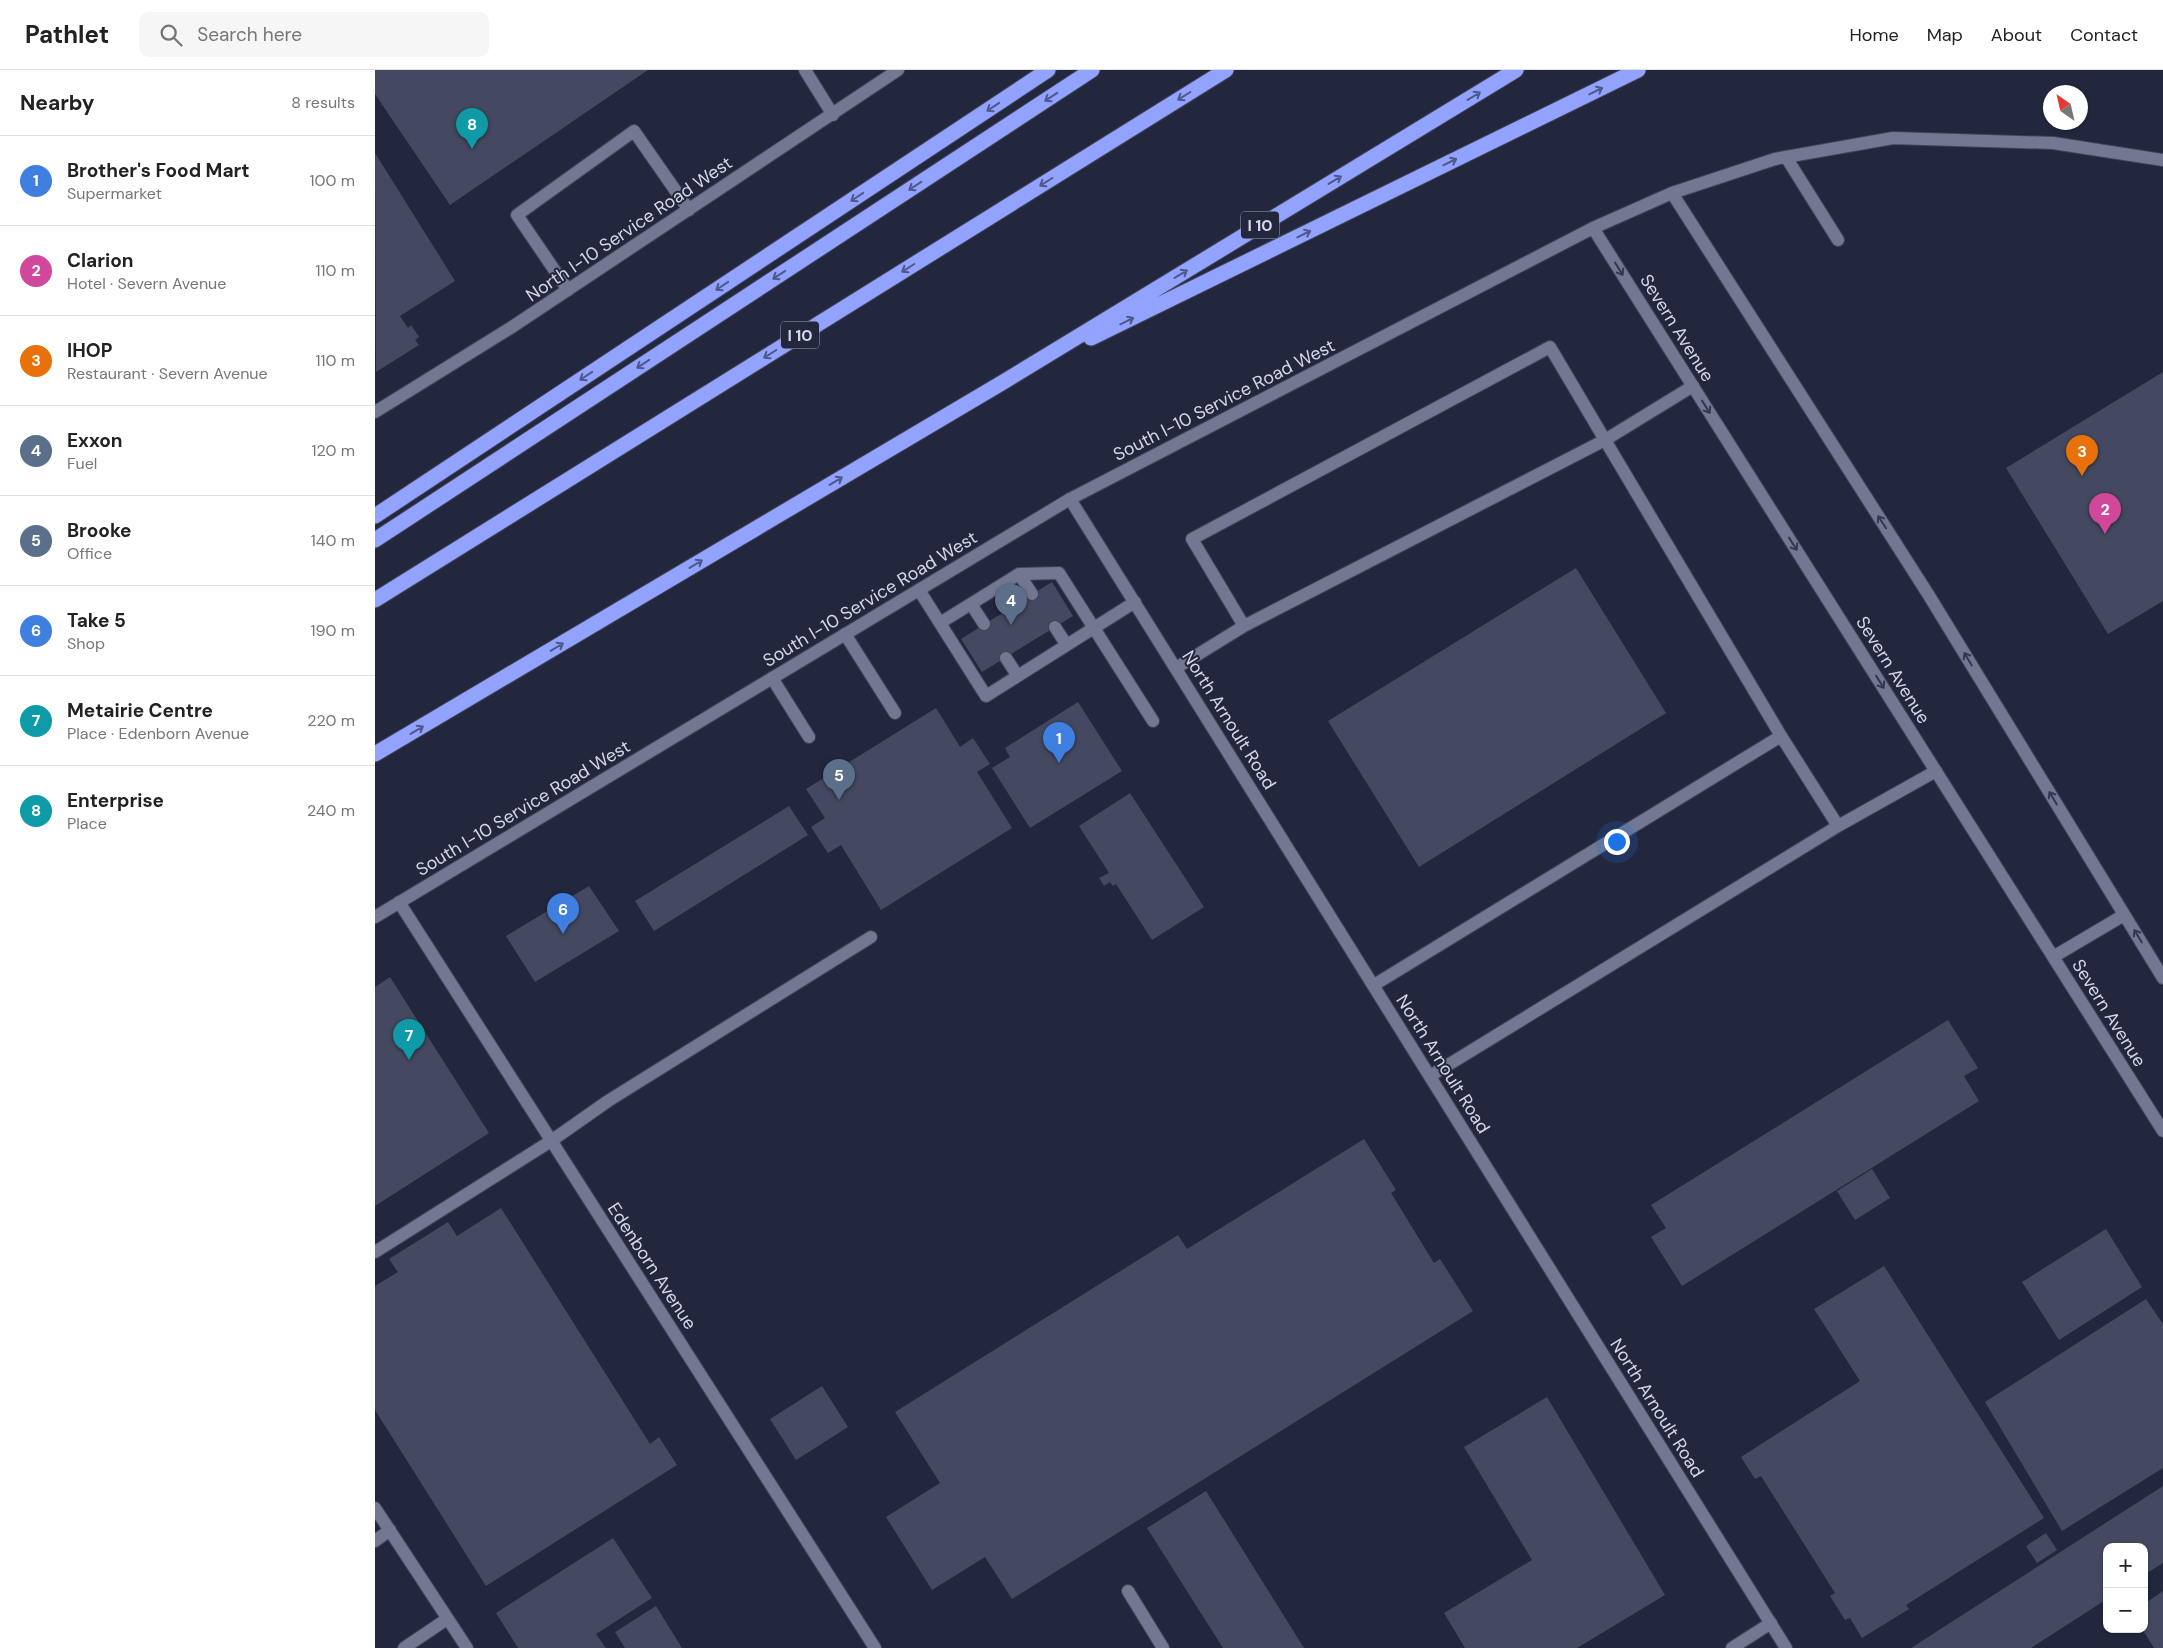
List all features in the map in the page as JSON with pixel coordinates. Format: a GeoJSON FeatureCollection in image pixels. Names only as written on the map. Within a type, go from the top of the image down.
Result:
{"type":"FeatureCollection","features":[{"type":"Feature","properties":{"kind":"highway"},"geometry":{"type":"LineString","coordinates":[[375,516],[1048,70]]}},
{"type":"Feature","properties":{"kind":"highway"},"geometry":{"type":"LineString","coordinates":[[375,540],[1092,70]]}},
{"type":"Feature","properties":{"kind":"highway","name":"I 10"},"geometry":{"type":"LineString","coordinates":[[375,600],[1225,70]]}},
{"type":"Feature","properties":{"kind":"highway","name":"I 10"},"geometry":{"type":"LineString","coordinates":[[375,754],[1005,381],[1516,70]]}},
{"type":"Feature","properties":{"kind":"highway"},"geometry":{"type":"LineString","coordinates":[[1005,381],[1638,70]]}},
{"type":"Feature","properties":{"kind":"street"},"geometry":{"type":"LineString","coordinates":[[805,70],[833,115]]}},
{"type":"Feature","properties":{"kind":"street","name":"North I-10 Service Road West"},"geometry":{"type":"LineString","coordinates":[[375,412],[568,290],[898,70]]}},
{"type":"Feature","properties":{"kind":"street"},"geometry":{"type":"LineString","coordinates":[[568,290],[517,214],[634,130],[689,210]]}},
{"type":"Feature","properties":{"kind":"street","name":"South I-10 Service Road West"},"geometry":{"type":"LineString","coordinates":[[375,917],[1070,499],[1593,228],[1672,193],[1785,157],[1893,138],[2053,143],[2163,160]]}},
{"type":"Feature","properties":{"kind":"street"},"geometry":{"type":"LineString","coordinates":[[1785,157],[1838,240]]}},
{"type":"Feature","properties":{"kind":"street"},"geometry":{"type":"LineString","coordinates":[[1672,193],[1928,594],[2163,978]]}},
{"type":"Feature","properties":{"kind":"street","name":"Severn Avenue"},"geometry":{"type":"LineString","coordinates":[[1593,228],[2163,1131]]}},
{"type":"Feature","properties":{"kind":"street"},"geometry":{"type":"LineString","coordinates":[[1244,626],[1192,539],[1550,347],[1781,736],[1839,826]]}},
{"type":"Feature","properties":{"kind":"street"},"geometry":{"type":"LineString","coordinates":[[1176,668],[1244,626],[1605,440],[1693,386]]}},
{"type":"Feature","properties":{"kind":"street","name":"North Arnoult Road"},"geometry":{"type":"LineString","coordinates":[[1070,499],[1786,1648]]}},
{"type":"Feature","properties":{"kind":"street"},"geometry":{"type":"LineString","coordinates":[[940,623],[1019,574],[1059,573],[1153,720]]}},
{"type":"Feature","properties":{"kind":"street"},"geometry":{"type":"LineString","coordinates":[[1019,574],[1032,594]]}},
{"type":"Feature","properties":{"kind":"street"},"geometry":{"type":"LineString","coordinates":[[919,590],[986,696],[1094,626],[1135,602]]}},
{"type":"Feature","properties":{"kind":"street"},"geometry":{"type":"LineString","coordinates":[[971,604],[984,624]]}},
{"type":"Feature","properties":{"kind":"street"},"geometry":{"type":"LineString","coordinates":[[1055,627],[1066,644]]}},
{"type":"Feature","properties":{"kind":"street"},"geometry":{"type":"LineString","coordinates":[[845,634],[895,713]]}},
{"type":"Feature","properties":{"kind":"street"},"geometry":{"type":"LineString","coordinates":[[1006,658],[1017,675]]}},
{"type":"Feature","properties":{"kind":"street"},"geometry":{"type":"LineString","coordinates":[[772,678],[809,737]]}},
{"type":"Feature","properties":{"kind":"street"},"geometry":{"type":"LineString","coordinates":[[1374,986],[1781,736]]}},
{"type":"Feature","properties":{"kind":"street"},"geometry":{"type":"LineString","coordinates":[[1430,1076],[1839,826],[1936,771]]}},
{"type":"Feature","properties":{"kind":"street","name":"Edenborn Avenue"},"geometry":{"type":"LineString","coordinates":[[399,902],[875,1648]]}},
{"type":"Feature","properties":{"kind":"street"},"geometry":{"type":"LineString","coordinates":[[2053,957],[2124,915]]}},
{"type":"Feature","properties":{"kind":"street"},"geometry":{"type":"LineString","coordinates":[[375,1252],[551,1141],[608,1101],[871,938]]}},
{"type":"Feature","properties":{"kind":"street"},"geometry":{"type":"LineString","coordinates":[[375,1508],[467,1648]]}},
{"type":"Feature","properties":{"kind":"street"},"geometry":{"type":"LineString","coordinates":[[375,1540],[390,1530]]}},
{"type":"Feature","properties":{"kind":"street"},"geometry":{"type":"LineString","coordinates":[[1128,1591],[1163,1648]]}},
{"type":"Feature","properties":{"kind":"street"},"geometry":{"type":"LineString","coordinates":[[404,1648],[447,1619]]}},
{"type":"Feature","properties":{"kind":"street"},"geometry":{"type":"LineString","coordinates":[[1732,1648],[1771,1623]]}},
{"type":"Feature","properties":{"kind":"building"},"geometry":{"type":"Polygon","coordinates":[[[375,70],[648,70],[450,205],[375,94],[375,70]]]}},
{"type":"Feature","properties":{"kind":"building"},"geometry":{"type":"Polygon","coordinates":[[[375,153],[455,281],[400,316],[408,328],[411,325],[419,337],[415,340],[419,345],[376,372],[375,153]]]}},
{"type":"Feature","properties":{"kind":"building"},"geometry":{"type":"Polygon","coordinates":[[[2163,372],[2163,601],[2108,634],[2006,468],[2163,372]]]}},
{"type":"Feature","properties":{"kind":"building"},"geometry":{"type":"Polygon","coordinates":[[[1576,568],[1666,713],[1419,867],[1328,721],[1576,568]]]}},
{"type":"Feature","properties":{"kind":"building"},"geometry":{"type":"Polygon","coordinates":[[[1052,582],[1073,616],[982,672],[961,639],[1052,582]]]}},
{"type":"Feature","properties":{"kind":"building"},"geometry":{"type":"Polygon","coordinates":[[[1078,702],[1122,771],[1030,828],[992,768],[1010,757],[1005,748],[1078,702]]]}},
{"type":"Feature","properties":{"kind":"building"},"geometry":{"type":"Polygon","coordinates":[[[936,708],[960,747],[973,738],[990,764],[977,772],[1012,828],[881,910],[841,845],[828,853],[811,827],[825,818],[806,789],[936,708]]]}},
{"type":"Feature","properties":{"kind":"building"},"geometry":{"type":"Polygon","coordinates":[[[1130,793],[1204,907],[1152,940],[1116,884],[1113,886],[1110,882],[1104,886],[1099,878],[1109,873],[1079,826],[1130,793]]]}},
{"type":"Feature","properties":{"kind":"building"},"geometry":{"type":"Polygon","coordinates":[[[789,806],[808,835],[654,931],[635,901],[789,806]]]}},
{"type":"Feature","properties":{"kind":"building"},"geometry":{"type":"Polygon","coordinates":[[[589,886],[619,931],[535,982],[506,936],[589,886]]]}},
{"type":"Feature","properties":{"kind":"building"},"geometry":{"type":"Polygon","coordinates":[[[390,977],[489,1133],[375,1206],[375,987],[390,977]]]}},
{"type":"Feature","properties":{"kind":"building"},"geometry":{"type":"Polygon","coordinates":[[[1948,1020],[1978,1068],[1964,1076],[1979,1101],[1682,1286],[1651,1237],[1666,1228],[1651,1205],[1948,1020]]]}},
{"type":"Feature","properties":{"kind":"building"},"geometry":{"type":"Polygon","coordinates":[[[1364,1139],[1396,1190],[1391,1193],[1434,1263],[1440,1259],[1473,1311],[1012,1599],[985,1557],[932,1590],[886,1517],[940,1483],[895,1412],[1178,1235],[1187,1249],[1364,1139]]]}},
{"type":"Feature","properties":{"kind":"building"},"geometry":{"type":"Polygon","coordinates":[[[1872,1169],[1890,1198],[1855,1220],[1837,1191],[1872,1169]]]}},
{"type":"Feature","properties":{"kind":"building"},"geometry":{"type":"Polygon","coordinates":[[[501,1208],[650,1444],[659,1437],[677,1465],[486,1586],[375,1410],[375,1286],[398,1272],[389,1259],[448,1222],[457,1236],[501,1208]]]}},
{"type":"Feature","properties":{"kind":"building"},"geometry":{"type":"Polygon","coordinates":[[[2106,1229],[2142,1287],[2059,1340],[2022,1282],[2106,1229]]]}},
{"type":"Feature","properties":{"kind":"building"},"geometry":{"type":"Polygon","coordinates":[[[1884,1266],[2044,1518],[1906,1605],[1909,1609],[1862,1638],[1850,1618],[1845,1620],[1830,1596],[1835,1593],[1761,1476],[1755,1479],[1741,1457],[1860,1381],[1814,1309],[1884,1266]]]}},
{"type":"Feature","properties":{"kind":"building"},"geometry":{"type":"Polygon","coordinates":[[[2146,1299],[2163,1324],[2163,1468],[2062,1531],[1985,1402],[2146,1299]]]}},
{"type":"Feature","properties":{"kind":"building"},"geometry":{"type":"Polygon","coordinates":[[[822,1386],[848,1427],[796,1460],[770,1419],[822,1386]]]}},
{"type":"Feature","properties":{"kind":"building"},"geometry":{"type":"Polygon","coordinates":[[[1547,1397],[1665,1595],[1577,1648],[1465,1648],[1444,1613],[1532,1560],[1464,1447],[1547,1397]]]}},
{"type":"Feature","properties":{"kind":"building"},"geometry":{"type":"Polygon","coordinates":[[[2163,1486],[2163,1563],[2148,1572],[2148,1543],[2103,1543],[2103,1602],[2031,1648],[1911,1648],[2163,1486]]]}},
{"type":"Feature","properties":{"kind":"building"},"geometry":{"type":"Polygon","coordinates":[[[1206,1491],[1304,1648],[1223,1648],[1147,1528],[1206,1491]]]}},
{"type":"Feature","properties":{"kind":"building"},"geometry":{"type":"Polygon","coordinates":[[[2046,1533],[2057,1550],[2037,1563],[2026,1546],[2046,1533]]]}},
{"type":"Feature","properties":{"kind":"building"},"geometry":{"type":"Polygon","coordinates":[[[613,1538],[652,1598],[596,1634],[606,1648],[518,1648],[496,1613],[613,1538]]]}},
{"type":"Feature","properties":{"kind":"building"},"geometry":{"type":"Polygon","coordinates":[[[2163,1591],[2163,1648],[2154,1648],[2145,1633],[2148,1633],[2148,1601],[2163,1591]]]}},
{"type":"Feature","properties":{"kind":"building"},"geometry":{"type":"Polygon","coordinates":[[[656,1606],[682,1648],[625,1648],[615,1632],[656,1606]]]}},
{"type":"Feature","properties":{"kind":"place","name":"Enterprise"},"geometry":{"type":"Point","coordinates":[472,149]}},
{"type":"Feature","properties":{"kind":"place","name":"IHOP"},"geometry":{"type":"Point","coordinates":[2082,476]}},
{"type":"Feature","properties":{"kind":"place","name":"Clarion"},"geometry":{"type":"Point","coordinates":[2105,534]}},
{"type":"Feature","properties":{"kind":"place","name":"Exxon"},"geometry":{"type":"Point","coordinates":[1011,625]}},
{"type":"Feature","properties":{"kind":"place","name":"Brother's Food Mart"},"geometry":{"type":"Point","coordinates":[1059,763]}},
{"type":"Feature","properties":{"kind":"place","name":"Brooke"},"geometry":{"type":"Point","coordinates":[839,800]}},
{"type":"Feature","properties":{"kind":"place","name":"Take 5"},"geometry":{"type":"Point","coordinates":[563,934]}},
{"type":"Feature","properties":{"kind":"place","name":"Metairie Centre"},"geometry":{"type":"Point","coordinates":[409,1060]}}]}
